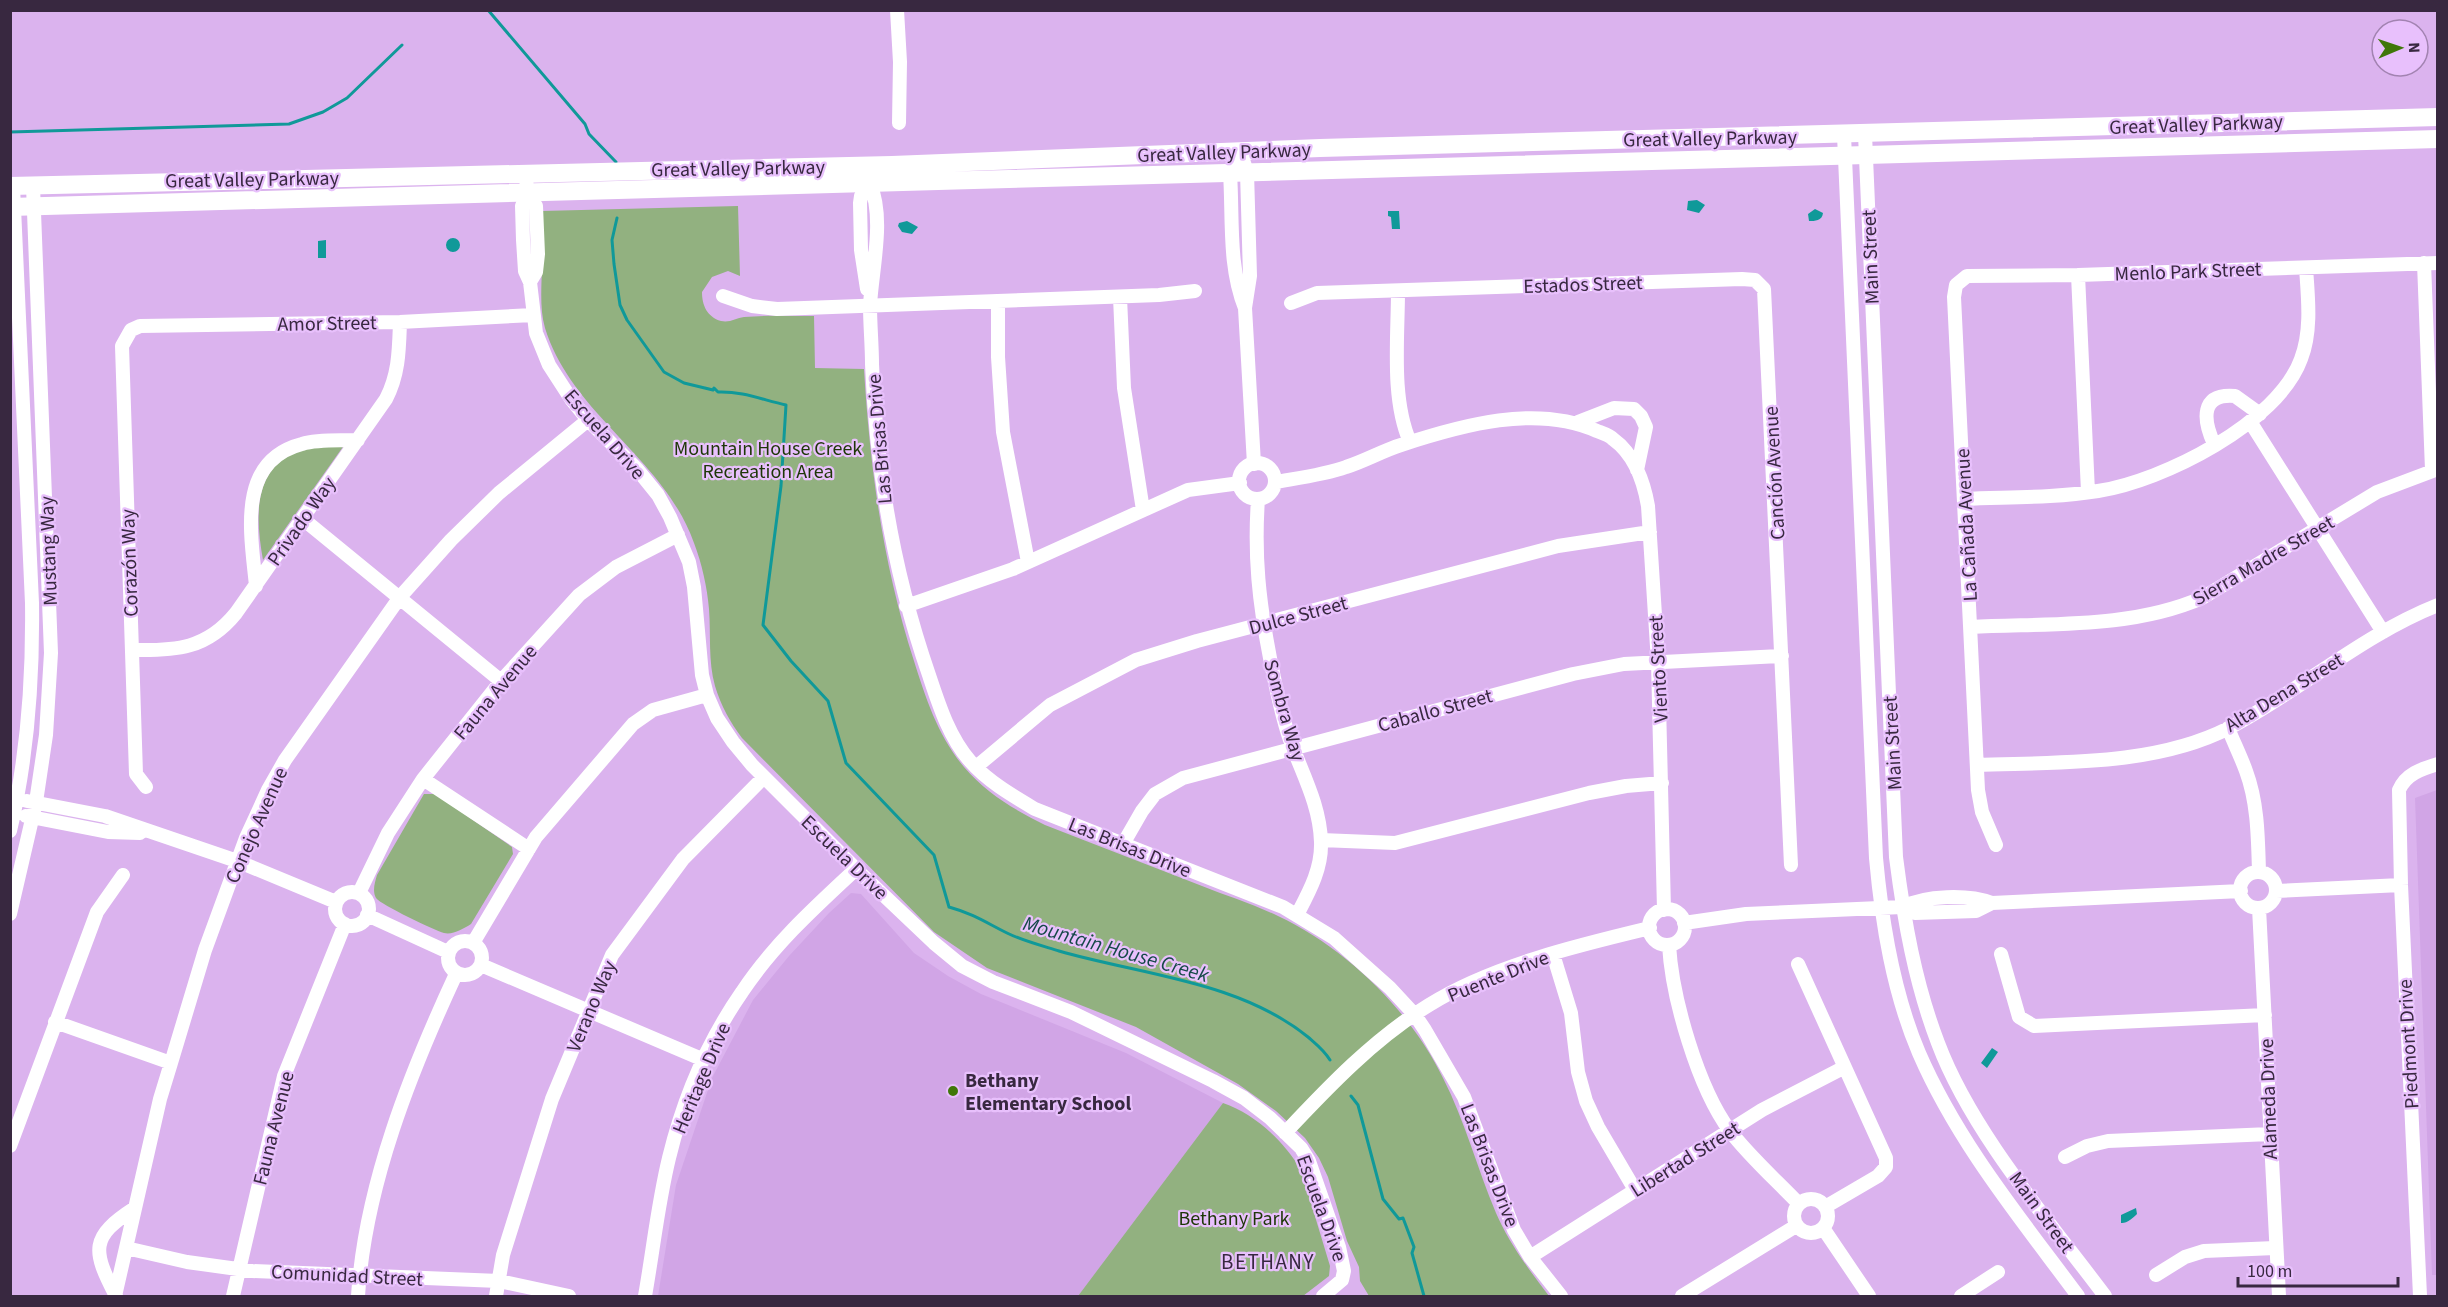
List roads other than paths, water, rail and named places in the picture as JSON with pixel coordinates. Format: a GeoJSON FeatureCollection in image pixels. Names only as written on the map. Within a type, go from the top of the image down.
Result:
{"type":"FeatureCollection","features":[{"type":"Feature","properties":{"kind":"main road","name":"Great Valley Parkway"},"geometry":{"type":"LineString","coordinates":[[12,186],[892,165],[1240,151],[2438,117]]}},
{"type":"Feature","properties":{"kind":"main road","name":"Great Valley Parkway"},"geometry":{"type":"LineString","coordinates":[[12,207],[2438,139]]}},
{"type":"Feature","properties":{"kind":"main road"},"geometry":{"type":"LineString","coordinates":[[870,184],[875,177],[892,165]]}},
{"type":"Feature","properties":{"kind":"street"},"geometry":{"type":"LineString","coordinates":[[897,10],[900,62],[899,123]]}},
{"type":"Feature","properties":{"kind":"street","name":"Main Street"},"geometry":{"type":"LineString","coordinates":[[1865,134],[1896,857],[1902,907],[1913,963],[1938,1044],[1962,1092],[1996,1149],[2104,1296]]}},
{"type":"Feature","properties":{"kind":"street","name":"Main Street"},"geometry":{"type":"LineString","coordinates":[[1844,135],[1876,858],[1881,909],[1893,968],[1916,1043],[1944,1103],[1978,1160],[2079,1296]]}},
{"type":"Feature","properties":{"kind":"street"},"geometry":{"type":"LineString","coordinates":[[1240,151],[1235,268],[1239,292],[1245,308],[1254,464]]}},
{"type":"Feature","properties":{"kind":"street","name":"Escuela Drive"},"geometry":{"type":"LineString","coordinates":[[526,173],[527,193],[522,206],[523,240],[525,271],[530,282],[536,333],[549,365],[588,420],[637,469],[658,495],[678,535],[689,562],[694,587],[702,675],[707,695],[717,718],[733,742],[856,869],[934,943],[962,966],[993,982],[1071,1012],[1214,1081],[1244,1098],[1285,1132],[1310,1161],[1339,1247],[1344,1271],[1342,1280],[1323,1296]]}},
{"type":"Feature","properties":{"kind":"street","name":"Las Brisas Drive"},"geometry":{"type":"LineString","coordinates":[[870,184],[861,196],[861,250],[870,306],[876,435],[885,504],[906,606],[943,716],[958,746],[976,767],[1006,792],[1035,809],[1283,907],[1334,938],[1390,988],[1415,1015],[1464,1096],[1514,1230],[1530,1257],[1561,1296]]}},
{"type":"Feature","properties":{"kind":"street","name":"Mustang Way"},"geometry":{"type":"LineString","coordinates":[[10,831],[30,708],[32,603],[12,186]]}},
{"type":"Feature","properties":{"kind":"street","name":"Mustang Way"},"geometry":{"type":"LineString","coordinates":[[10,914],[36,802],[46,735],[51,653],[33,186]]}},
{"type":"Feature","properties":{"kind":"street"},"geometry":{"type":"LineString","coordinates":[[2431,263],[2435,469]]}},
{"type":"Feature","properties":{"kind":"street","name":"Menlo Park Street"},"geometry":{"type":"LineString","coordinates":[[1956,285],[1967,276],[2078,275],[2431,263]]}},
{"type":"Feature","properties":{"kind":"street"},"geometry":{"type":"LineString","coordinates":[[1965,499],[2088,492],[2126,486],[2176,466],[2255,419],[2283,392],[2294,377],[2302,357],[2307,334],[2306,268]]}},
{"type":"Feature","properties":{"kind":"street"},"geometry":{"type":"LineString","coordinates":[[2078,275],[2088,492]]}},
{"type":"Feature","properties":{"kind":"street","name":"Estados Street"},"geometry":{"type":"LineString","coordinates":[[1292,303],[1317,294],[1742,279],[1755,280],[1764,290]]}},
{"type":"Feature","properties":{"kind":"street","name":"La Cañada Avenue"},"geometry":{"type":"LineString","coordinates":[[1956,285],[1954,297],[1977,765],[1982,812],[1996,845]]}},
{"type":"Feature","properties":{"kind":"street","name":"Canción Avenue"},"geometry":{"type":"LineString","coordinates":[[1764,290],[1791,865]]}},
{"type":"Feature","properties":{"kind":"street"},"geometry":{"type":"LineString","coordinates":[[723,296],[752,306],[777,309],[1160,296],[1195,291]]}},
{"type":"Feature","properties":{"kind":"street"},"geometry":{"type":"LineString","coordinates":[[1398,291],[1398,366],[1401,413],[1410,442]]}},
{"type":"Feature","properties":{"kind":"street"},"geometry":{"type":"LineString","coordinates":[[1120,297],[1124,388],[1143,510]]}},
{"type":"Feature","properties":{"kind":"street"},"geometry":{"type":"LineString","coordinates":[[998,302],[998,357],[1003,432],[1028,562]]}},
{"type":"Feature","properties":{"kind":"street","name":"Amor Street"},"geometry":{"type":"LineString","coordinates":[[126,337],[131,330],[140,327],[400,322],[533,315]]}},
{"type":"Feature","properties":{"kind":"street","name":"Privado Way"},"geometry":{"type":"LineString","coordinates":[[132,650],[169,650],[185,647],[213,636],[227,624],[387,399],[395,383],[400,322]]}},
{"type":"Feature","properties":{"kind":"street","name":"Corazón Way"},"geometry":{"type":"LineString","coordinates":[[126,337],[122,346],[136,774],[146,787]]}},
{"type":"Feature","properties":{"kind":"street"},"geometry":{"type":"LineString","coordinates":[[2214,444],[2206,423],[2206,411],[2216,398],[2235,396],[2255,419],[2318,528],[2383,632]]}},
{"type":"Feature","properties":{"kind":"street"},"geometry":{"type":"LineString","coordinates":[[1275,482],[1345,468],[1410,442],[1470,426],[1530,418],[1578,422],[1614,408],[1634,409],[1641,416],[1646,427],[1637,470]]}},
{"type":"Feature","properties":{"kind":"street","name":"Conejo Avenue"},"geometry":{"type":"LineString","coordinates":[[116,1296],[160,1099],[205,950],[237,861],[268,790],[285,760],[400,597],[451,540],[499,493],[588,420]]}},
{"type":"Feature","properties":{"kind":"street","name":"Viento Street"},"geometry":{"type":"LineString","coordinates":[[1578,422],[1613,439],[1631,459],[1645,485],[1658,662],[1664,910]]}},
{"type":"Feature","properties":{"kind":"street"},"geometry":{"type":"LineString","coordinates":[[256,586],[250,510],[263,470],[283,451],[294,446],[305,443],[358,440]]}},
{"type":"Feature","properties":{"kind":"street"},"geometry":{"type":"LineString","coordinates":[[1254,464],[1261,464],[1269,468],[1275,482],[1269,494],[1258,499],[1244,494],[1240,483],[1242,473],[1254,464]]}},
{"type":"Feature","properties":{"kind":"street","name":"Sierra Madre Street"},"geometry":{"type":"LineString","coordinates":[[1971,627],[2110,621],[2139,618],[2172,610],[2202,598],[2377,492],[2435,469]]}},
{"type":"Feature","properties":{"kind":"street"},"geometry":{"type":"LineString","coordinates":[[906,606],[1028,562],[1188,490],[1240,483]]}},
{"type":"Feature","properties":{"kind":"street","name":"Sombra Way"},"geometry":{"type":"LineString","coordinates":[[1258,499],[1256,568],[1263,624],[1277,692],[1293,748],[1318,815],[1321,840],[1317,872],[1297,915]]}},
{"type":"Feature","properties":{"kind":"street"},"geometry":{"type":"LineString","coordinates":[[303,519],[501,681]]}},
{"type":"Feature","properties":{"kind":"street","name":"Dulce Street"},"geometry":{"type":"LineString","coordinates":[[976,767],[1050,705],[1136,660],[1197,641],[1558,546],[1650,532]]}},
{"type":"Feature","properties":{"kind":"street","name":"Fauna Avenue"},"geometry":{"type":"LineString","coordinates":[[359,893],[387,833],[423,779],[501,681],[579,595],[616,567],[678,535]]}},
{"type":"Feature","properties":{"kind":"street","name":"Alta Dena Street"},"geometry":{"type":"LineString","coordinates":[[1977,765],[2111,759],[2151,754],[2228,728],[2383,632],[2438,605]]}},
{"type":"Feature","properties":{"kind":"street","name":"Caballo Street"},"geometry":{"type":"LineString","coordinates":[[1123,844],[1148,802],[1161,790],[1183,778],[1573,674],[1624,664],[1782,656]]}},
{"type":"Feature","properties":{"kind":"street"},"geometry":{"type":"LineString","coordinates":[[473,943],[536,837],[633,724],[653,710],[707,695]]}},
{"type":"Feature","properties":{"kind":"street"},"geometry":{"type":"LineString","coordinates":[[2228,728],[2252,793],[2258,836],[2259,872]]}},
{"type":"Feature","properties":{"kind":"street","name":"Piedmont Drive"},"geometry":{"type":"LineString","coordinates":[[2420,1296],[2401,885],[2399,790],[2403,781],[2438,764]]}},
{"type":"Feature","properties":{"kind":"street","name":"Verano Way"},"geometry":{"type":"LineString","coordinates":[[496,1296],[503,1256],[552,1099],[612,955],[682,859],[765,777]]}},
{"type":"Feature","properties":{"kind":"street"},"geometry":{"type":"LineString","coordinates":[[423,779],[529,849]]}},
{"type":"Feature","properties":{"kind":"street"},"geometry":{"type":"LineString","coordinates":[[1321,840],[1395,843],[1589,793],[1626,786],[1662,783]]}},
{"type":"Feature","properties":{"kind":"street"},"geometry":{"type":"LineString","coordinates":[[14,798],[105,816],[237,861],[336,902]]}},
{"type":"Feature","properties":{"kind":"street"},"geometry":{"type":"LineString","coordinates":[[12,813],[108,832],[154,834]]}},
{"type":"Feature","properties":{"kind":"street","name":"Heritage Drive"},"geometry":{"type":"LineString","coordinates":[[645,1296],[669,1158],[686,1104],[704,1060],[741,992],[779,944],[856,869]]}},
{"type":"Feature","properties":{"kind":"street"},"geometry":{"type":"LineString","coordinates":[[2259,872],[2273,880],[2276,891],[2270,903],[2259,908],[2246,902],[2241,891],[2246,877],[2259,872]]}},
{"type":"Feature","properties":{"kind":"street"},"geometry":{"type":"LineString","coordinates":[[10,1146],[97,912],[123,875]]}},
{"type":"Feature","properties":{"kind":"street"},"geometry":{"type":"LineString","coordinates":[[2276,891],[2401,885]]}},
{"type":"Feature","properties":{"kind":"street"},"geometry":{"type":"LineString","coordinates":[[1684,923],[1746,914],[1881,909],[1902,907],[1915,901],[1975,897],[1992,903],[2241,891]]}},
{"type":"Feature","properties":{"kind":"street"},"geometry":{"type":"LineString","coordinates":[[336,902],[348,892],[359,893],[366,900],[367,915]]}},
{"type":"Feature","properties":{"kind":"street"},"geometry":{"type":"LineString","coordinates":[[336,902],[336,913],[345,924],[356,925],[367,915]]}},
{"type":"Feature","properties":{"kind":"street","name":"Alameda Drive"},"geometry":{"type":"LineString","coordinates":[[2259,908],[2277,1294]]}},
{"type":"Feature","properties":{"kind":"street"},"geometry":{"type":"LineString","coordinates":[[1664,910],[1678,914],[1684,923],[1682,938],[1669,945],[1656,941],[1650,928],[1653,918],[1664,910]]}},
{"type":"Feature","properties":{"kind":"street"},"geometry":{"type":"LineString","coordinates":[[367,915],[448,952]]}},
{"type":"Feature","properties":{"kind":"street","name":"Fauna Avenue"},"geometry":{"type":"LineString","coordinates":[[233,1296],[284,1076],[345,924]]}},
{"type":"Feature","properties":{"kind":"street","name":"Puente Drive"},"geometry":{"type":"LineString","coordinates":[[1285,1132],[1379,1041],[1429,1004],[1467,985],[1553,954],[1650,928]]}},
{"type":"Feature","properties":{"kind":"street"},"geometry":{"type":"LineString","coordinates":[[468,941],[473,943],[482,955],[481,965],[478,970],[468,976],[456,974],[449,967],[448,952],[456,943],[468,941]]}},
{"type":"Feature","properties":{"kind":"street"},"geometry":{"type":"LineString","coordinates":[[1669,945],[1670,968],[1691,1049],[1712,1100],[1730,1131],[1799,1204]]}},
{"type":"Feature","properties":{"kind":"street"},"geometry":{"type":"LineString","coordinates":[[1553,954],[1570,1013],[1578,1072],[1586,1101],[1598,1127],[1635,1190]]}},
{"type":"Feature","properties":{"kind":"street"},"geometry":{"type":"LineString","coordinates":[[2001,954],[2019,1017],[2025,1023],[2034,1026],[2265,1015]]}},
{"type":"Feature","properties":{"kind":"street"},"geometry":{"type":"LineString","coordinates":[[1798,964],[1843,1068],[1886,1158],[1886,1167],[1878,1176],[1825,1207]]}},
{"type":"Feature","properties":{"kind":"street"},"geometry":{"type":"LineString","coordinates":[[481,965],[704,1060]]}},
{"type":"Feature","properties":{"kind":"street"},"geometry":{"type":"LineString","coordinates":[[358,1296],[359,1276],[371,1206],[420,1055],[456,974]]}},
{"type":"Feature","properties":{"kind":"street"},"geometry":{"type":"LineString","coordinates":[[55,1022],[171,1063]]}},
{"type":"Feature","properties":{"kind":"street","name":"Libertad Street"},"geometry":{"type":"LineString","coordinates":[[1530,1257],[1762,1110],[1843,1068]]}},
{"type":"Feature","properties":{"kind":"street"},"geometry":{"type":"LineString","coordinates":[[2065,1157],[2087,1146],[2108,1141],[2270,1134]]}},
{"type":"Feature","properties":{"kind":"street"},"geometry":{"type":"LineString","coordinates":[[1816,1200],[1825,1207],[1828,1220],[1823,1228],[1809,1234],[1796,1226],[1794,1214],[1799,1204],[1816,1200]]}},
{"type":"Feature","properties":{"kind":"street"},"geometry":{"type":"LineString","coordinates":[[116,1296],[101,1267],[102,1239],[112,1223],[135,1208]]}},
{"type":"Feature","properties":{"kind":"street"},"geometry":{"type":"LineString","coordinates":[[1682,1296],[1796,1226]]}},
{"type":"Feature","properties":{"kind":"street"},"geometry":{"type":"LineString","coordinates":[[1823,1228],[1869,1296]]}},
{"type":"Feature","properties":{"kind":"street","name":"Comunidad Street"},"geometry":{"type":"LineString","coordinates":[[126,1248],[187,1262],[238,1269],[499,1281],[569,1296]]}},
{"type":"Feature","properties":{"kind":"street"},"geometry":{"type":"LineString","coordinates":[[2156,1275],[2185,1257],[2204,1251],[2275,1248]]}},
{"type":"Feature","properties":{"kind":"street"},"geometry":{"type":"LineString","coordinates":[[1961,1296],[1998,1272]]}},
{"type":"Feature","properties":{"kind":"waterway","name":"Mountain House Creek"},"geometry":{"type":"LineString","coordinates":[[488,10],[585,124],[589,134],[616,162]]}},
{"type":"Feature","properties":{"kind":"waterway"},"geometry":{"type":"LineString","coordinates":[[10,132],[289,124],[323,112],[347,98],[402,45]]}},
{"type":"Feature","properties":{"kind":"waterway","name":"Mountain House Creek"},"geometry":{"type":"LineString","coordinates":[[617,218],[612,240],[620,305],[627,320],[664,372],[684,383],[713,390],[714,388],[718,392],[744,394],[786,405],[781,486],[763,625],[791,661],[828,701],[846,763],[934,855],[949,907],[973,915],[1013,936],[1033,943],[1189,982],[1252,1003],[1281,1018],[1308,1037],[1323,1050],[1330,1060]]}},
{"type":"Feature","properties":{"kind":"waterway","name":"Mountain House Creek"},"geometry":{"type":"LineString","coordinates":[[1351,1096],[1358,1105],[1383,1199],[1399,1219],[1403,1218],[1414,1247],[1412,1253],[1424,1296]]}},
{"type":"Feature","properties":{"kind":"place","name":"Bethany Elementary School"},"geometry":{"type":"Point","coordinates":[953,1091]}},
{"type":"Feature","properties":{"kind":"district","name":"BETHANY"},"geometry":{"type":"Point","coordinates":[1268,1262]}},
{"type":"Feature","properties":{"kind":"park label","name":"Mountain House Creek Recreation Area"},"geometry":{"type":"Point","coordinates":[768,460]}},
{"type":"Feature","properties":{"kind":"park label","name":"Bethany Park"},"geometry":{"type":"Point","coordinates":[1234,1218]}}]}
